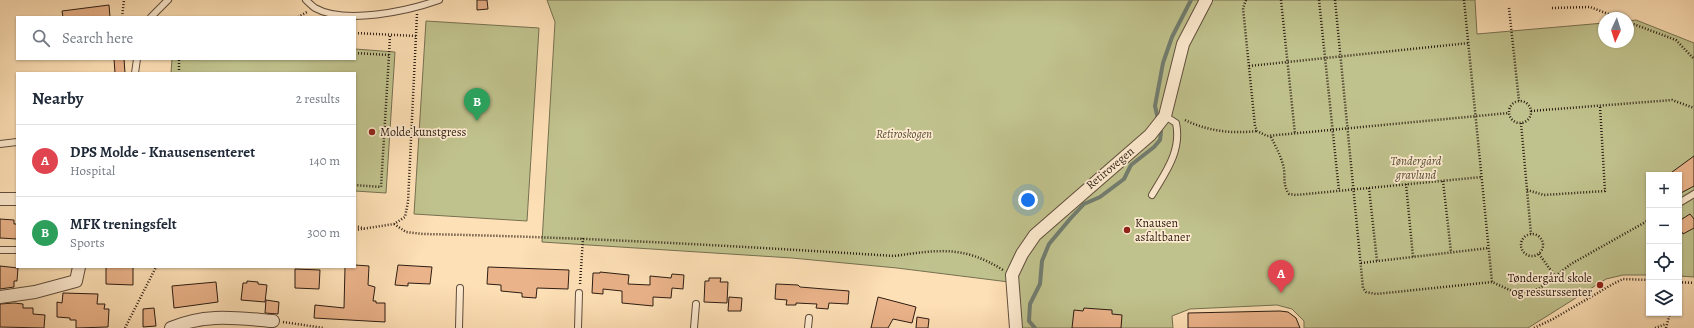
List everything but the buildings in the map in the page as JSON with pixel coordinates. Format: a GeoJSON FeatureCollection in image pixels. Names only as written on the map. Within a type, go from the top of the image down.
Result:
{"type":"FeatureCollection","features":[{"type":"Feature","properties":{"kind":"street","name":"Retirovegen"},"geometry":{"type":"LineString","coordinates":[[1016,328],[1012,275],[1022,254],[1035,235],[1169,118],[1183,44],[1206,0]]}},
{"type":"Feature","properties":{"kind":"street"},"geometry":{"type":"LineString","coordinates":[[0,199],[16,199]]}},
{"type":"Feature","properties":{"kind":"street"},"geometry":{"type":"LineString","coordinates":[[0,297],[35,292],[76,281],[79,268]]}},
{"type":"Feature","properties":{"kind":"street"},"geometry":{"type":"LineString","coordinates":[[171,328],[188,322],[219,317],[273,321]]}},
{"type":"Feature","properties":{"kind":"lane"},"geometry":{"type":"LineString","coordinates":[[152,16],[168,0]]}},
{"type":"Feature","properties":{"kind":"lane"},"geometry":{"type":"LineString","coordinates":[[306,0],[315,8],[332,14],[351,16],[396,12],[417,8],[439,0]]}},
{"type":"Feature","properties":{"kind":"lane"},"geometry":{"type":"LineString","coordinates":[[135,72],[137,60]]}},
{"type":"Feature","properties":{"kind":"lane"},"geometry":{"type":"LineString","coordinates":[[1152,196],[1172,163],[1175,154],[1176,123],[1169,118]]}},
{"type":"Feature","properties":{"kind":"lane"},"geometry":{"type":"LineString","coordinates":[[0,144],[16,142]]}},
{"type":"Feature","properties":{"kind":"lane"},"geometry":{"type":"LineString","coordinates":[[1682,201],[1694,194]]}},
{"type":"Feature","properties":{"kind":"lane"},"geometry":{"type":"LineString","coordinates":[[0,250],[16,250]]}},
{"type":"Feature","properties":{"kind":"lane"},"geometry":{"type":"LineString","coordinates":[[459,328],[460,288]]}},
{"type":"Feature","properties":{"kind":"lane"},"geometry":{"type":"LineString","coordinates":[[578,328],[580,293]]}},
{"type":"Feature","properties":{"kind":"lane"},"geometry":{"type":"LineString","coordinates":[[694,328],[696,304]]}},
{"type":"Feature","properties":{"kind":"lane"},"geometry":{"type":"LineString","coordinates":[[808,328],[809,318]]}},
{"type":"Feature","properties":{"kind":"path"},"geometry":{"type":"LineString","coordinates":[[122,16],[124,0]]}},
{"type":"Feature","properties":{"kind":"path"},"geometry":{"type":"LineString","coordinates":[[1246,0],[1243,8],[1255,126],[1257,131]]}},
{"type":"Feature","properties":{"kind":"path"},"geometry":{"type":"LineString","coordinates":[[1281,0],[1295,134]]}},
{"type":"Feature","properties":{"kind":"path"},"geometry":{"type":"LineString","coordinates":[[1319,0],[1339,191]]}},
{"type":"Feature","properties":{"kind":"path"},"geometry":{"type":"LineString","coordinates":[[1335,0],[1363,288],[1366,292],[1371,294],[1492,282],[1502,288],[1514,292],[1530,292],[1540,288],[1571,264],[1646,222]]}},
{"type":"Feature","properties":{"kind":"path"},"geometry":{"type":"LineString","coordinates":[[1464,0],[1492,282]]}},
{"type":"Feature","properties":{"kind":"path"},"geometry":{"type":"LineString","coordinates":[[1552,8],[1590,7],[1603,12]]}},
{"type":"Feature","properties":{"kind":"path"},"geometry":{"type":"LineString","coordinates":[[356,230],[394,224],[404,217],[408,202],[417,8]]}},
{"type":"Feature","properties":{"kind":"path"},"geometry":{"type":"LineString","coordinates":[[1509,8],[1519,101]]}},
{"type":"Feature","properties":{"kind":"path"},"geometry":{"type":"LineString","coordinates":[[1634,24],[1676,40],[1694,59]]}},
{"type":"Feature","properties":{"kind":"path"},"geometry":{"type":"LineString","coordinates":[[356,33],[416,36]]}},
{"type":"Feature","properties":{"kind":"path"},"geometry":{"type":"LineString","coordinates":[[356,185],[381,187],[390,35]]}},
{"type":"Feature","properties":{"kind":"path"},"geometry":{"type":"LineString","coordinates":[[1249,66],[1341,58],[1469,43]]}},
{"type":"Feature","properties":{"kind":"path"},"geometry":{"type":"LineString","coordinates":[[356,53],[389,55]]}},
{"type":"Feature","properties":{"kind":"path"},"geometry":{"type":"LineString","coordinates":[[179,72],[180,60]]}},
{"type":"Feature","properties":{"kind":"path"},"geometry":{"type":"LineString","coordinates":[[1531,111],[1672,100],[1694,108]]}},
{"type":"Feature","properties":{"kind":"path"},"geometry":{"type":"LineString","coordinates":[[1519,101],[1527,103],[1531,111],[1529,119],[1521,123],[1513,121],[1509,113],[1511,105],[1519,101]]}},
{"type":"Feature","properties":{"kind":"path"},"geometry":{"type":"LineString","coordinates":[[1527,190],[1544,195],[1605,191],[1600,106]]}},
{"type":"Feature","properties":{"kind":"path"},"geometry":{"type":"LineString","coordinates":[[1169,118],[1180,118],[1212,130],[1232,132],[1257,131],[1270,137],[1509,113]]}},
{"type":"Feature","properties":{"kind":"path"},"geometry":{"type":"LineString","coordinates":[[1521,123],[1531,234]]}},
{"type":"Feature","properties":{"kind":"path"},"geometry":{"type":"LineString","coordinates":[[1270,137],[1284,169],[1285,189],[1289,194],[1296,195],[1354,190],[1482,177]]}},
{"type":"Feature","properties":{"kind":"path"},"geometry":{"type":"LineString","coordinates":[[1443,181],[1451,252]]}},
{"type":"Feature","properties":{"kind":"path"},"geometry":{"type":"LineString","coordinates":[[1406,184],[1414,257]]}},
{"type":"Feature","properties":{"kind":"path"},"geometry":{"type":"LineString","coordinates":[[1369,188],[1377,261]]}},
{"type":"Feature","properties":{"kind":"path"},"geometry":{"type":"LineString","coordinates":[[394,224],[406,232],[423,234],[582,238],[697,243],[894,256],[955,250],[986,259],[1012,275]]}},
{"type":"Feature","properties":{"kind":"path"},"geometry":{"type":"LineString","coordinates":[[356,226],[368,229]]}},
{"type":"Feature","properties":{"kind":"path"},"geometry":{"type":"LineString","coordinates":[[1531,234],[1540,237],[1542,240],[1543,249],[1534,257],[1529,256],[1523,251],[1522,242],[1531,234]]}},
{"type":"Feature","properties":{"kind":"path"},"geometry":{"type":"LineString","coordinates":[[580,293],[582,238]]}},
{"type":"Feature","properties":{"kind":"path"},"geometry":{"type":"LineString","coordinates":[[1361,263],[1489,248]]}},
{"type":"Feature","properties":{"kind":"path"},"geometry":{"type":"LineString","coordinates":[[1539,254],[1555,276]]}},
{"type":"Feature","properties":{"kind":"path"},"geometry":{"type":"LineString","coordinates":[[125,328],[155,268]]}},
{"type":"Feature","properties":{"kind":"path"},"geometry":{"type":"LineString","coordinates":[[1534,328],[1553,319],[1618,281],[1623,279],[1646,280]]}},
{"type":"Feature","properties":{"kind":"path"},"geometry":{"type":"LineString","coordinates":[[1682,282],[1694,282]]}},
{"type":"Feature","properties":{"kind":"path"},"geometry":{"type":"LineString","coordinates":[[1666,328],[1669,316]]}},
{"type":"Feature","properties":{"kind":"path"},"geometry":{"type":"LineString","coordinates":[[273,321],[324,328]]}},
{"type":"Feature","properties":{"kind":"path"},"geometry":{"type":"LineString","coordinates":[[1655,328],[1667,323]]}},
{"type":"Feature","properties":{"kind":"green space"},"geometry":{"type":"Polygon","coordinates":[[[547,0],[1475,0],[1477,34],[1598,24],[1598,48],[1634,48],[1634,20],[1636,20],[1694,43],[1694,277],[1682,276],[1682,172],[1646,172],[1646,275],[1623,275],[1606,279],[1528,328],[1304,328],[1304,321],[1292,309],[1277,305],[1190,309],[1172,316],[1173,328],[1021,328],[1017,283],[897,268],[792,258],[542,242],[555,22],[547,0]]]}},
{"type":"Feature","properties":{"kind":"green space"},"geometry":{"type":"Polygon","coordinates":[[[426,21],[539,28],[527,221],[414,214],[426,21]]]}},
{"type":"Feature","properties":{"kind":"green space","name":"Molde kunstgress"},"geometry":{"type":"Polygon","coordinates":[[[356,49],[395,52],[386,193],[356,191],[356,72],[171,72],[172,60],[356,60],[356,49]]]}},
{"type":"Feature","properties":{"kind":"waterway"},"geometry":{"type":"LineString","coordinates":[[1035,328],[1029,321],[1030,304],[1040,284],[1042,261],[1049,244],[1084,204],[1100,197],[1124,179],[1131,165],[1154,147],[1160,140],[1161,132],[1155,106],[1163,63],[1172,37],[1191,0]]}},
{"type":"Feature","properties":{"kind":"place","name":"MFK treningsfelt"},"geometry":{"type":"Point","coordinates":[477,121]}},
{"type":"Feature","properties":{"kind":"place","name":"Molde kunstgress"},"geometry":{"type":"Point","coordinates":[372,132]}},
{"type":"Feature","properties":{"kind":"place","name":"Knausen asfaltbaner"},"geometry":{"type":"Point","coordinates":[1127,230]}},
{"type":"Feature","properties":{"kind":"place","name":"Tøndergård skole og ressurssenter"},"geometry":{"type":"Point","coordinates":[1600,285]}},
{"type":"Feature","properties":{"kind":"place","name":"DPS Molde - Knausensenteret"},"geometry":{"type":"Point","coordinates":[1281,293]}},
{"type":"Feature","properties":{"kind":"park label","name":"Retiroskogen"},"geometry":{"type":"Point","coordinates":[904,134]}},
{"type":"Feature","properties":{"kind":"park label","name":"Tøndergård gravlund"},"geometry":{"type":"Point","coordinates":[1416,168]}}]}
